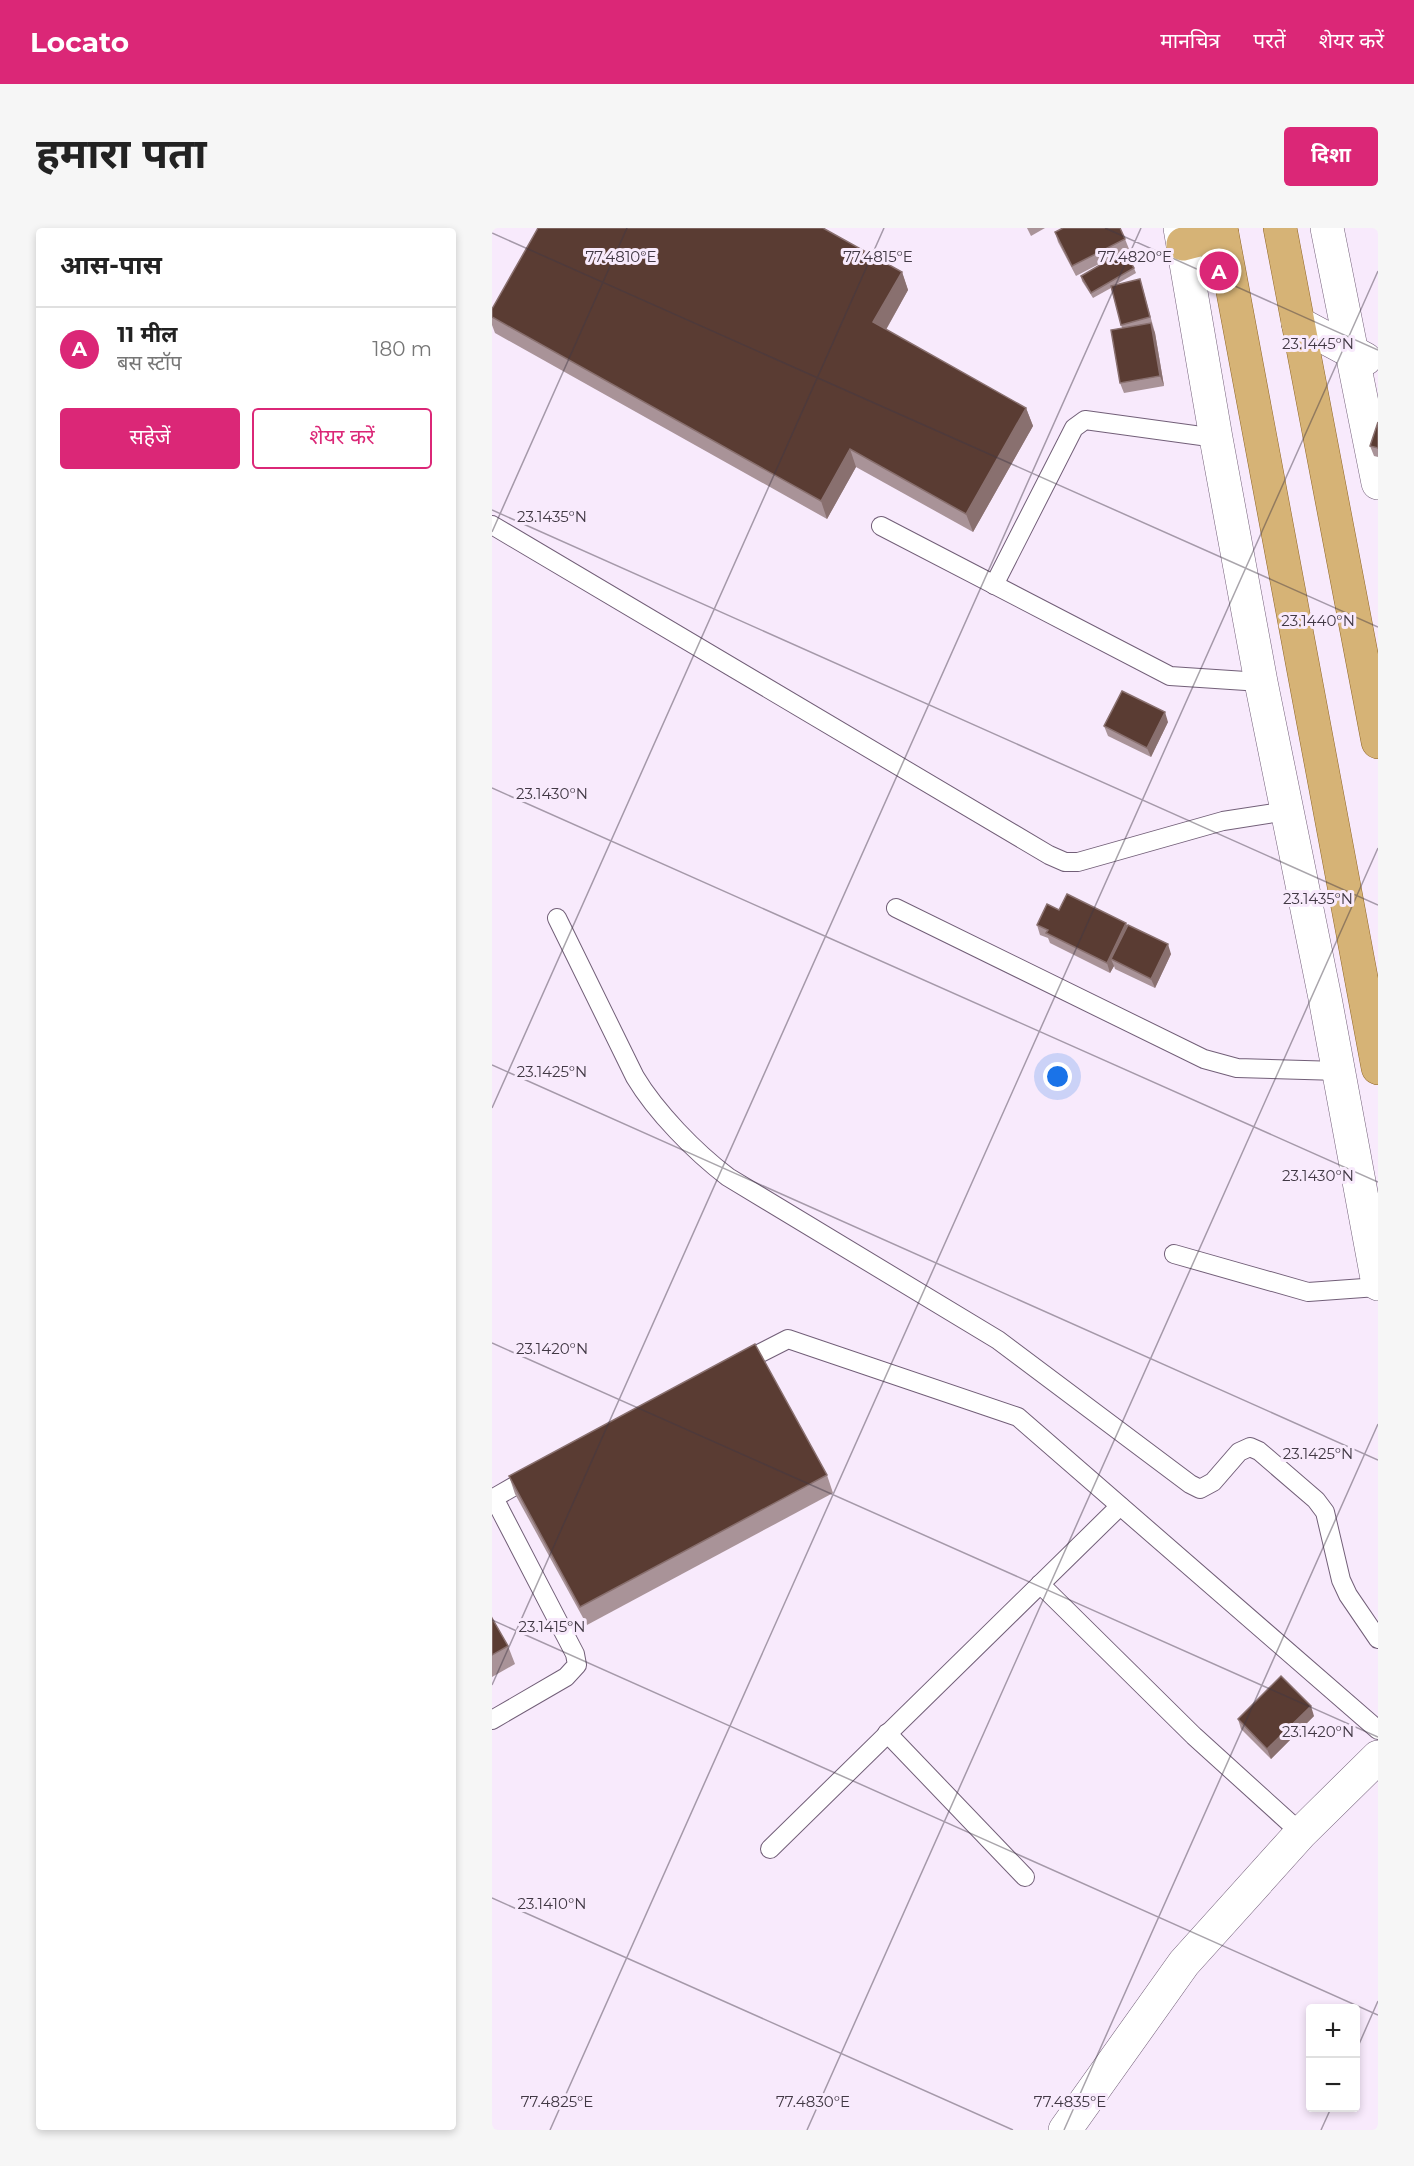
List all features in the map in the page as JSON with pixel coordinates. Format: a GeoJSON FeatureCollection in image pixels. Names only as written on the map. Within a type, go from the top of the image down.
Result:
{"type":"FeatureCollection","features":[{"type":"Feature","properties":{"kind":"main road"},"geometry":{"type":"LineString","coordinates":[[1280,228],[1378,742]]}},
{"type":"Feature","properties":{"kind":"main road"},"geometry":{"type":"LineString","coordinates":[[1182,236],[1222,231],[1378,1068]]}},
{"type":"Feature","properties":{"kind":"street"},"geometry":{"type":"LineString","coordinates":[[1327,228],[1365,359],[1378,483]]}},
{"type":"Feature","properties":{"kind":"street"},"geometry":{"type":"LineString","coordinates":[[1182,236],[1261,682],[1339,1071],[1378,1285]]}},
{"type":"Feature","properties":{"kind":"street"},"geometry":{"type":"LineString","coordinates":[[1298,323],[1365,359]]}},
{"type":"Feature","properties":{"kind":"street"},"geometry":{"type":"LineString","coordinates":[[1065,2130],[1184,1963],[1301,1833],[1378,1757]]}},
{"type":"Feature","properties":{"kind":"lane"},"geometry":{"type":"LineString","coordinates":[[994,585],[1074,428],[1085,420],[1216,438]]}},
{"type":"Feature","properties":{"kind":"lane"},"geometry":{"type":"LineString","coordinates":[[492,525],[1049,855],[1065,862],[1078,862],[1223,821],[1287,810]]}},
{"type":"Feature","properties":{"kind":"lane"},"geometry":{"type":"LineString","coordinates":[[881,526],[1170,676],[1261,682]]}},
{"type":"Feature","properties":{"kind":"lane"},"geometry":{"type":"LineString","coordinates":[[896,908],[1204,1059],[1237,1068],[1339,1071]]}},
{"type":"Feature","properties":{"kind":"lane"},"geometry":{"type":"LineString","coordinates":[[557,918],[640,1086],[708,1161],[728,1178],[998,1340],[1200,1490],[1213,1482],[1239,1452],[1250,1447],[1259,1451],[1316,1500],[1324,1512],[1341,1580],[1348,1595],[1378,1639]]}},
{"type":"Feature","properties":{"kind":"lane"},"geometry":{"type":"LineString","coordinates":[[1174,1254],[1308,1292],[1378,1285]]}},
{"type":"Feature","properties":{"kind":"lane"},"geometry":{"type":"LineString","coordinates":[[726,1370],[788,1339],[1018,1417],[1378,1730]]}},
{"type":"Feature","properties":{"kind":"lane"},"geometry":{"type":"LineString","coordinates":[[492,1720],[566,1677],[577,1665],[575,1654],[493,1498],[544,1469]]}},
{"type":"Feature","properties":{"kind":"lane"},"geometry":{"type":"LineString","coordinates":[[770,1849],[1120,1506]]}},
{"type":"Feature","properties":{"kind":"lane"},"geometry":{"type":"LineString","coordinates":[[1040,1584],[1194,1736],[1301,1833]]}},
{"type":"Feature","properties":{"kind":"lane"},"geometry":{"type":"LineString","coordinates":[[887,1733],[1025,1877]]}},
{"type":"Feature","properties":{"kind":"building"},"geometry":{"type":"Polygon","coordinates":[[[538,228],[823,228],[902,272],[873,322],[1026,408],[966,514],[850,449],[821,501],[492,317],[492,309],[538,228]]]}},
{"type":"Feature","properties":{"kind":"building"},"geometry":{"type":"Polygon","coordinates":[[[1063,228],[1120,228],[1125,239],[1072,266],[1055,232],[1063,228]]]}},
{"type":"Feature","properties":{"kind":"building"},"geometry":{"type":"Polygon","coordinates":[[[1124,251],[1134,268],[1091,293],[1081,276],[1124,251]]]}},
{"type":"Feature","properties":{"kind":"building"},"geometry":{"type":"Polygon","coordinates":[[[1140,279],[1150,317],[1121,325],[1111,286],[1140,279]]]}},
{"type":"Feature","properties":{"kind":"building"},"geometry":{"type":"Polygon","coordinates":[[[1151,323],[1160,376],[1120,383],[1111,330],[1151,323]]]}},
{"type":"Feature","properties":{"kind":"building"},"geometry":{"type":"Polygon","coordinates":[[[1378,422],[1378,448],[1370,446],[1378,422]]]}},
{"type":"Feature","properties":{"kind":"building"},"geometry":{"type":"Polygon","coordinates":[[[1122,691],[1165,712],[1147,748],[1104,726],[1122,691]]]}},
{"type":"Feature","properties":{"kind":"building"},"geometry":{"type":"Polygon","coordinates":[[[1067,894],[1126,923],[1107,963],[1046,933],[1048,930],[1037,925],[1047,904],[1059,910],[1067,894]]]}},
{"type":"Feature","properties":{"kind":"building"},"geometry":{"type":"Polygon","coordinates":[[[1128,925],[1168,944],[1151,979],[1111,959],[1128,925]]]}},
{"type":"Feature","properties":{"kind":"building"},"geometry":{"type":"Polygon","coordinates":[[[755,1344],[827,1475],[580,1607],[509,1476],[755,1344]]]}},
{"type":"Feature","properties":{"kind":"building"},"geometry":{"type":"Polygon","coordinates":[[[492,1618],[508,1646],[492,1655],[492,1618]]]}},
{"type":"Feature","properties":{"kind":"building"},"geometry":{"type":"Polygon","coordinates":[[[1281,1676],[1311,1706],[1267,1749],[1238,1719],[1281,1676]]]}},
{"type":"Feature","properties":{"kind":"place","name":"11 मील"},"geometry":{"type":"Point","coordinates":[1219,271]}}]}
